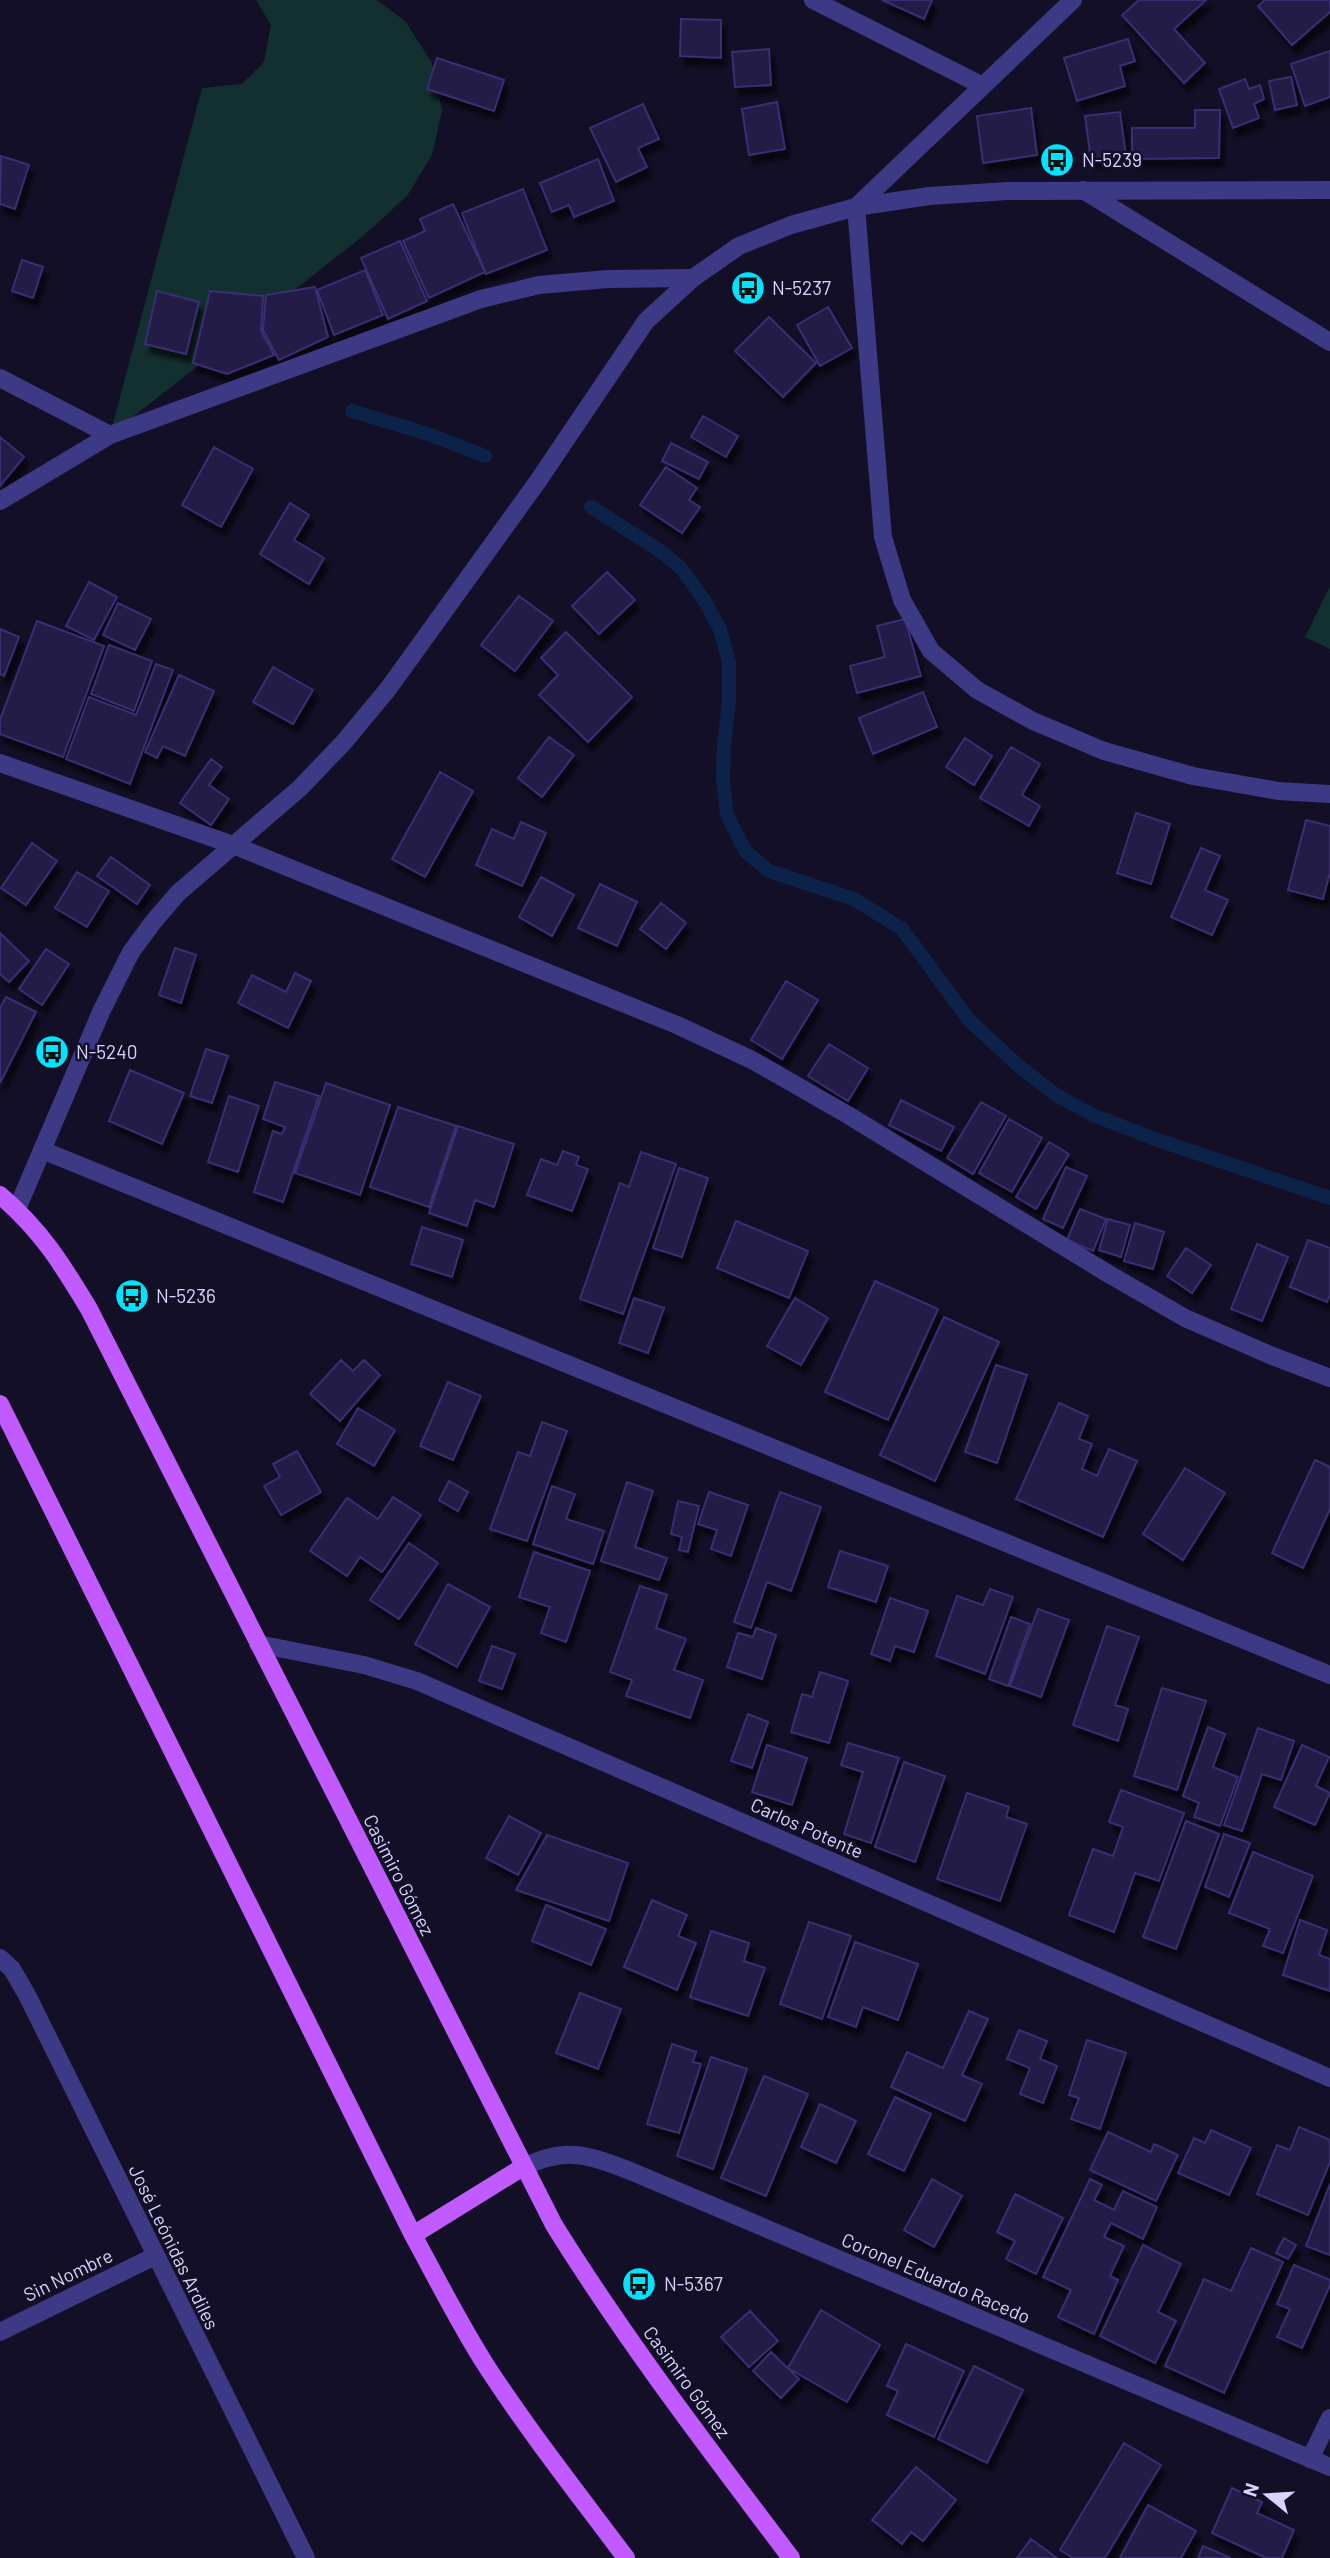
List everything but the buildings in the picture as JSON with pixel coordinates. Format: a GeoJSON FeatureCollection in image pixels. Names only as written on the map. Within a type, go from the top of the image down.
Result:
{"type":"FeatureCollection","features":[{"type":"Feature","properties":{"kind":"main road","name":"Casimiro Gómez"},"geometry":{"type":"LineString","coordinates":[[0,1195],[17,1209],[56,1252],[89,1309],[554,2225],[595,2291],[791,2558]]}},
{"type":"Feature","properties":{"kind":"main road"},"geometry":{"type":"LineString","coordinates":[[0,1404],[413,2235],[485,2364],[525,2424],[626,2558]]}},
{"type":"Feature","properties":{"kind":"main road"},"geometry":{"type":"LineString","coordinates":[[413,2235],[523,2167]]}},
{"type":"Feature","properties":{"kind":"street"},"geometry":{"type":"LineString","coordinates":[[813,0],[983,86]]}},
{"type":"Feature","properties":{"kind":"street"},"geometry":{"type":"LineString","coordinates":[[856,207],[1073,0]]}},
{"type":"Feature","properties":{"kind":"street"},"geometry":{"type":"LineString","coordinates":[[1083,190],[1330,342]]}},
{"type":"Feature","properties":{"kind":"street"},"geometry":{"type":"LineString","coordinates":[[17,1209],[101,1012],[131,952],[178,893],[300,788],[344,742],[388,689],[538,481],[646,321],[693,278],[739,246],[790,225],[856,207],[929,196],[1008,191],[1330,190]]}},
{"type":"Feature","properties":{"kind":"street"},"geometry":{"type":"LineString","coordinates":[[856,207],[883,537],[902,600],[931,652],[977,691],[1033,721],[1104,751],[1193,776],[1278,791],[1330,794]]}},
{"type":"Feature","properties":{"kind":"street"},"geometry":{"type":"LineString","coordinates":[[0,502],[110,435],[481,299],[539,285],[608,279],[693,278]]}},
{"type":"Feature","properties":{"kind":"street"},"geometry":{"type":"LineString","coordinates":[[0,378],[110,435]]}},
{"type":"Feature","properties":{"kind":"street"},"geometry":{"type":"LineString","coordinates":[[0,763],[233,845],[677,1025],[752,1060],[848,1115],[1185,1318],[1330,1378]]}},
{"type":"Feature","properties":{"kind":"street"},"geometry":{"type":"LineString","coordinates":[[42,1150],[1330,1675]]}},
{"type":"Feature","properties":{"kind":"street","name":"Carlos Potente"},"geometry":{"type":"LineString","coordinates":[[258,1644],[364,1665],[417,1681],[1330,2078]]}},
{"type":"Feature","properties":{"kind":"street","name":"José Leónidas Ardiles"},"geometry":{"type":"LineString","coordinates":[[0,1958],[12,1969],[27,1995],[306,2558]]}},
{"type":"Feature","properties":{"kind":"street","name":"Coronel Eduardo Racedo"},"geometry":{"type":"LineString","coordinates":[[523,2167],[544,2157],[564,2153],[628,2170],[1330,2467]]}},
{"type":"Feature","properties":{"kind":"street","name":"Sin Nombre"},"geometry":{"type":"LineString","coordinates":[[0,2332],[155,2256]]}},
{"type":"Feature","properties":{"kind":"street"},"geometry":{"type":"LineString","coordinates":[[1310,2459],[1330,2418]]}},
{"type":"Feature","properties":{"kind":"green space"},"geometry":{"type":"Polygon","coordinates":[[[256,0],[377,0],[405,21],[432,63],[442,110],[432,155],[407,196],[363,236],[110,435],[202,88],[242,84],[264,62],[271,25],[256,0]]]}},
{"type":"Feature","properties":{"kind":"green space"},"geometry":{"type":"Polygon","coordinates":[[[1330,586],[1330,649],[1305,637],[1330,586]]]}},
{"type":"Feature","properties":{"kind":"waterway"},"geometry":{"type":"LineString","coordinates":[[352,411],[428,434],[485,456]]}},
{"type":"Feature","properties":{"kind":"waterway"},"geometry":{"type":"LineString","coordinates":[[591,507],[659,550],[681,568],[720,629],[729,662],[723,781],[727,815],[746,852],[769,871],[854,899],[902,929],[969,1020],[1020,1067],[1056,1095],[1093,1115],[1152,1138],[1330,1198]]}},
{"type":"Feature","properties":{"kind":"place","name":"N-5239"},"geometry":{"type":"Point","coordinates":[1057,160]}},
{"type":"Feature","properties":{"kind":"place","name":"N-5237"},"geometry":{"type":"Point","coordinates":[748,288]}},
{"type":"Feature","properties":{"kind":"place","name":"N-5240"},"geometry":{"type":"Point","coordinates":[52,1052]}},
{"type":"Feature","properties":{"kind":"place","name":"N-5236"},"geometry":{"type":"Point","coordinates":[132,1296]}},
{"type":"Feature","properties":{"kind":"place","name":"N-5367"},"geometry":{"type":"Point","coordinates":[639,2284]}}]}
